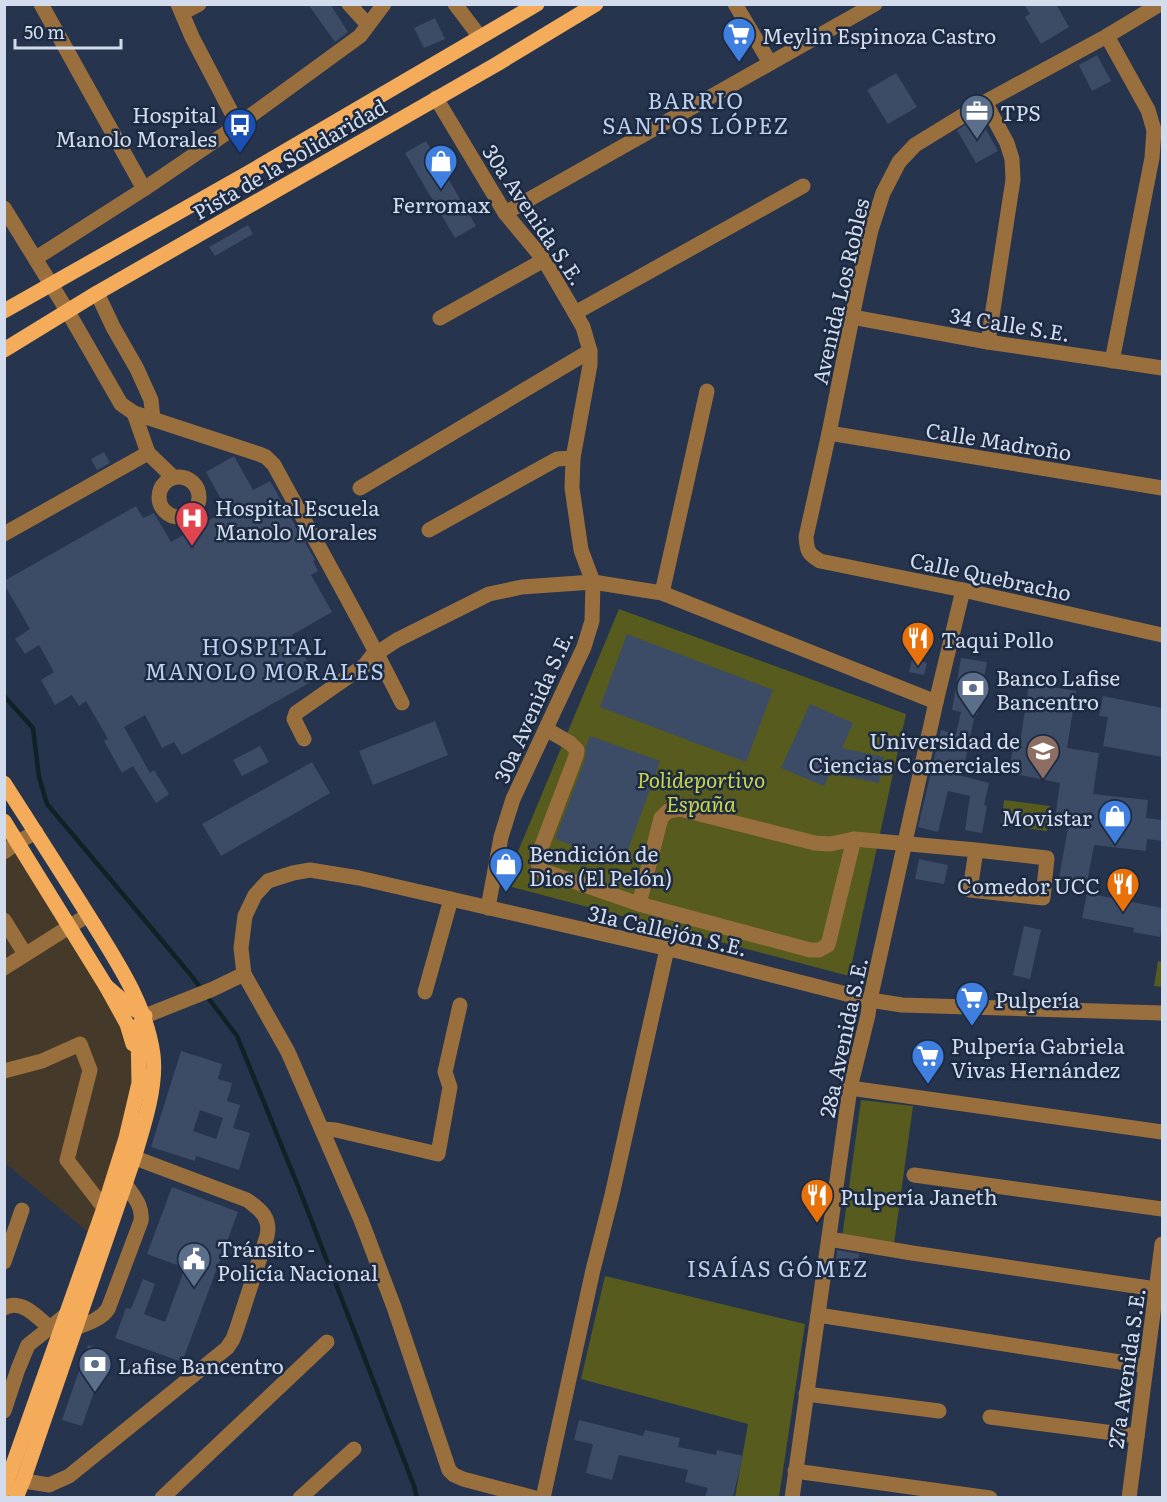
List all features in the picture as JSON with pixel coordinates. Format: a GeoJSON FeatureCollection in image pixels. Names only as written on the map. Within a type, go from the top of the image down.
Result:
{"type":"FeatureCollection","features":[{"type":"Feature","properties":{"kind":"main road","name":"Pista de la Solidaridad"},"geometry":{"type":"LineString","coordinates":[[4,311],[248,173],[537,4]]}},
{"type":"Feature","properties":{"kind":"main road","name":"Pista de la Solidaridad"},"geometry":{"type":"LineString","coordinates":[[4,350],[97,293],[497,64],[596,4]]}},
{"type":"Feature","properties":{"kind":"main road"},"geometry":{"type":"LineString","coordinates":[[4,783],[117,962],[145,1016],[153,1056],[152,1088],[146,1118],[128,1156],[75,1328],[12,1483]]}},
{"type":"Feature","properties":{"kind":"main road"},"geometry":{"type":"LineString","coordinates":[[4,820],[106,986],[127,1024],[138,1059]]}},
{"type":"Feature","properties":{"kind":"main road"},"geometry":{"type":"LineString","coordinates":[[106,986],[145,1016]]}},
{"type":"Feature","properties":{"kind":"main road"},"geometry":{"type":"LineString","coordinates":[[16,1497],[12,1483],[67,1314],[110,1211],[126,1185],[139,1083],[138,1032],[139,1025],[145,1016]]}},
{"type":"Feature","properties":{"kind":"street"},"geometry":{"type":"LineString","coordinates":[[41,4],[144,189]]}},
{"type":"Feature","properties":{"kind":"street"},"geometry":{"type":"LineString","coordinates":[[199,4],[180,9],[238,125]]}},
{"type":"Feature","properties":{"kind":"street"},"geometry":{"type":"LineString","coordinates":[[349,4],[368,25]]}},
{"type":"Feature","properties":{"kind":"street"},"geometry":{"type":"LineString","coordinates":[[36,258],[238,125],[360,36],[384,4]]}},
{"type":"Feature","properties":{"kind":"street"},"geometry":{"type":"LineString","coordinates":[[455,4],[480,37]]}},
{"type":"Feature","properties":{"kind":"street"},"geometry":{"type":"LineString","coordinates":[[735,4],[770,63]]}},
{"type":"Feature","properties":{"kind":"street"},"geometry":{"type":"LineString","coordinates":[[505,213],[875,4]]}},
{"type":"Feature","properties":{"kind":"street","name":"Avenida Los Robles"},"geometry":{"type":"LineString","coordinates":[[811,555],[807,549],[806,537],[871,230],[883,193],[899,162],[915,145],[986,102],[1107,36],[1160,4]]}},
{"type":"Feature","properties":{"kind":"street"},"geometry":{"type":"LineString","coordinates":[[1107,36],[1148,110],[1154,130],[1152,158],[1112,361]]}},
{"type":"Feature","properties":{"kind":"street","name":"30a Avenida S.E."},"geometry":{"type":"LineString","coordinates":[[436,98],[505,213],[544,260],[583,327],[590,351],[590,365],[573,458],[572,488],[582,550],[593,582],[592,621],[584,647],[513,799],[501,837],[488,908]]}},
{"type":"Feature","properties":{"kind":"street"},"geometry":{"type":"LineString","coordinates":[[986,102],[1007,143],[1012,159],[1013,180],[988,342]]}},
{"type":"Feature","properties":{"kind":"street"},"geometry":{"type":"LineString","coordinates":[[575,313],[803,186]]}},
{"type":"Feature","properties":{"kind":"street"},"geometry":{"type":"LineString","coordinates":[[4,208],[36,258],[121,404],[134,413],[259,453],[274,465],[378,653],[402,703]]}},
{"type":"Feature","properties":{"kind":"street"},"geometry":{"type":"LineString","coordinates":[[440,318],[544,260]]}},
{"type":"Feature","properties":{"kind":"street"},"geometry":{"type":"LineString","coordinates":[[97,293],[151,400],[153,419]]}},
{"type":"Feature","properties":{"kind":"street","name":"34 Calle S.E."},"geometry":{"type":"LineString","coordinates":[[852,317],[988,342],[1162,368]]}},
{"type":"Feature","properties":{"kind":"street"},"geometry":{"type":"LineString","coordinates":[[360,488],[590,351]]}},
{"type":"Feature","properties":{"kind":"street"},"geometry":{"type":"LineString","coordinates":[[662,593],[707,391]]}},
{"type":"Feature","properties":{"kind":"street"},"geometry":{"type":"LineString","coordinates":[[134,413],[148,453],[173,477]]}},
{"type":"Feature","properties":{"kind":"street","name":"Calle Madroño"},"geometry":{"type":"LineString","coordinates":[[829,433],[1162,488]]}},
{"type":"Feature","properties":{"kind":"street"},"geometry":{"type":"LineString","coordinates":[[4,534],[148,453]]}},
{"type":"Feature","properties":{"kind":"street"},"geometry":{"type":"LineString","coordinates":[[429,530],[557,459],[573,458]]}},
{"type":"Feature","properties":{"kind":"street","name":"Calle Quebracho"},"geometry":{"type":"LineString","coordinates":[[811,555],[820,561],[963,590],[1162,635]]}},
{"type":"Feature","properties":{"kind":"street"},"geometry":{"type":"LineString","coordinates":[[304,739],[294,719],[296,713],[397,640],[489,594],[522,587],[593,582],[662,593],[936,702]]}},
{"type":"Feature","properties":{"kind":"street","name":"28a Avenida S.E."},"geometry":{"type":"LineString","coordinates":[[792,1497],[850,1088],[963,590]]}},
{"type":"Feature","properties":{"kind":"street"},"geometry":{"type":"LineString","coordinates":[[546,729],[570,743],[576,750],[576,756],[538,856],[541,870],[639,904],[810,950],[819,950],[828,945],[854,839]]}},
{"type":"Feature","properties":{"kind":"street"},"geometry":{"type":"LineString","coordinates":[[639,904],[661,818],[668,811],[680,809],[815,843],[830,844],[854,839],[976,849],[1047,858],[1043,898],[970,890],[976,849]]}},
{"type":"Feature","properties":{"kind":"street"},"geometry":{"type":"LineString","coordinates":[[4,852],[36,832]]}},
{"type":"Feature","properties":{"kind":"street","name":"31a Callejón S.E."},"geometry":{"type":"LineString","coordinates":[[244,974],[241,948],[245,916],[255,895],[268,881],[310,870],[359,878],[667,949],[870,1000],[902,1005],[1162,1013]]}},
{"type":"Feature","properties":{"kind":"street"},"geometry":{"type":"LineString","coordinates":[[425,992],[450,899]]}},
{"type":"Feature","properties":{"kind":"street"},"geometry":{"type":"LineString","coordinates":[[4,968],[88,915]]}},
{"type":"Feature","properties":{"kind":"street"},"geometry":{"type":"LineString","coordinates":[[4,920],[25,954]]}},
{"type":"Feature","properties":{"kind":"street"},"geometry":{"type":"LineString","coordinates":[[543,1497],[667,949]]}},
{"type":"Feature","properties":{"kind":"street"},"geometry":{"type":"LineString","coordinates":[[145,1016],[244,974],[288,1052],[361,1220],[394,1308],[449,1470],[463,1479],[536,1497]]}},
{"type":"Feature","properties":{"kind":"street"},"geometry":{"type":"LineString","coordinates":[[322,1129],[336,1130],[438,1154],[450,1087],[445,1072],[460,1005]]}},
{"type":"Feature","properties":{"kind":"street"},"geometry":{"type":"LineString","coordinates":[[4,1071],[42,1061],[80,1044],[90,1070],[67,1160],[110,1211]]}},
{"type":"Feature","properties":{"kind":"street"},"geometry":{"type":"LineString","coordinates":[[850,1088],[1162,1132]]}},
{"type":"Feature","properties":{"kind":"street"},"geometry":{"type":"LineString","coordinates":[[12,1483],[49,1485],[69,1476],[227,1348],[235,1334],[267,1236],[267,1221],[264,1213],[247,1200],[128,1156]]}},
{"type":"Feature","properties":{"kind":"street"},"geometry":{"type":"LineString","coordinates":[[914,1175],[1162,1209]]}},
{"type":"Feature","properties":{"kind":"street"},"geometry":{"type":"LineString","coordinates":[[75,1328],[103,1316],[108,1309],[141,1221],[140,1204],[126,1185]]}},
{"type":"Feature","properties":{"kind":"street"},"geometry":{"type":"LineString","coordinates":[[4,1262],[22,1210]]}},
{"type":"Feature","properties":{"kind":"street"},"geometry":{"type":"LineString","coordinates":[[828,1239],[1156,1289]]}},
{"type":"Feature","properties":{"kind":"street","name":"27a Avenida S.E."},"geometry":{"type":"LineString","coordinates":[[1129,1497],[1162,1244]]}},
{"type":"Feature","properties":{"kind":"street"},"geometry":{"type":"LineString","coordinates":[[4,1308],[9,1305],[30,1310],[49,1327]]}},
{"type":"Feature","properties":{"kind":"street"},"geometry":{"type":"LineString","coordinates":[[4,1411],[28,1345],[67,1314]]}},
{"type":"Feature","properties":{"kind":"street"},"geometry":{"type":"LineString","coordinates":[[818,1314],[1146,1366]]}},
{"type":"Feature","properties":{"kind":"street"},"geometry":{"type":"LineString","coordinates":[[170,1495],[327,1342]]}},
{"type":"Feature","properties":{"kind":"street"},"geometry":{"type":"LineString","coordinates":[[806,1394],[939,1411]]}},
{"type":"Feature","properties":{"kind":"street"},"geometry":{"type":"LineString","coordinates":[[990,1417],[1137,1436]]}},
{"type":"Feature","properties":{"kind":"street"},"geometry":{"type":"LineString","coordinates":[[300,1497],[354,1449]]}},
{"type":"Feature","properties":{"kind":"street"},"geometry":{"type":"LineString","coordinates":[[795,1471],[990,1497]]}},
{"type":"Feature","properties":{"kind":"shaded area"},"geometry":{"type":"Polygon","coordinates":[[[5,821],[127,1024],[139,1083],[94,1237],[5,1163],[5,821]]]}},
{"type":"Feature","properties":{"kind":"green space","name":"Polideportivo España"},"geometry":{"type":"Polygon","coordinates":[[[619,609],[906,714],[849,976],[504,885],[619,609]]]}},
{"type":"Feature","properties":{"kind":"green space"},"geometry":{"type":"Polygon","coordinates":[[[1004,800],[1050,806],[1047,831],[1001,825],[1004,800]]]}},
{"type":"Feature","properties":{"kind":"green space"},"geometry":{"type":"Polygon","coordinates":[[[1158,961],[1162,962],[1162,987],[1154,986],[1158,961]]]}},
{"type":"Feature","properties":{"kind":"green space"},"geometry":{"type":"Polygon","coordinates":[[[861,1100],[913,1106],[894,1244],[842,1238],[861,1100]]]}},
{"type":"Feature","properties":{"kind":"green space"},"geometry":{"type":"Polygon","coordinates":[[[605,1276],[805,1324],[779,1497],[735,1497],[748,1424],[581,1379],[605,1276]]]}},
{"type":"Feature","properties":{"kind":"building"},"geometry":{"type":"Polygon","coordinates":[[[308,4],[330,4],[348,32],[335,42],[308,4]]]}},
{"type":"Feature","properties":{"kind":"building"},"geometry":{"type":"Polygon","coordinates":[[[1024,4],[1056,4],[1069,27],[1041,44],[1025,17],[1030,14],[1024,4]]]}},
{"type":"Feature","properties":{"kind":"building"},"geometry":{"type":"Polygon","coordinates":[[[435,18],[445,39],[424,48],[414,28],[435,18]]]}},
{"type":"Feature","properties":{"kind":"building"},"geometry":{"type":"Polygon","coordinates":[[[1097,55],[1111,81],[1092,91],[1079,65],[1097,55]]]}},
{"type":"Feature","properties":{"kind":"building"},"geometry":{"type":"Polygon","coordinates":[[[896,73],[917,107],[888,124],[867,90],[896,73]]]}},
{"type":"Feature","properties":{"kind":"building","name":"TPS"},"geometry":{"type":"Polygon","coordinates":[[[979,117],[998,151],[976,163],[957,130],[979,117]]]}},
{"type":"Feature","properties":{"kind":"building","name":"Ferromax"},"geometry":{"type":"Polygon","coordinates":[[[426,141],[476,226],[455,238],[405,153],[426,141]]]}},
{"type":"Feature","properties":{"kind":"building"},"geometry":{"type":"Polygon","coordinates":[[[248,225],[253,234],[215,256],[209,247],[248,225]]]}},
{"type":"Feature","properties":{"kind":"building"},"geometry":{"type":"Polygon","coordinates":[[[104,452],[110,463],[97,470],[91,459],[104,452]]]}},
{"type":"Feature","properties":{"kind":"building"},"geometry":{"type":"Polygon","coordinates":[[[234,456],[253,490],[270,481],[315,560],[313,561],[318,571],[311,575],[332,612],[292,635],[314,672],[308,675],[311,682],[182,755],[174,742],[162,748],[145,715],[124,727],[150,773],[154,770],[169,794],[156,803],[133,766],[122,773],[104,741],[108,739],[86,701],[79,706],[72,695],[55,705],[41,680],[54,672],[39,645],[25,654],[15,639],[30,629],[4,581],[136,506],[143,518],[154,513],[171,542],[227,510],[206,472],[234,456]]]}},
{"type":"Feature","properties":{"kind":"building","name":"Polideportivo España"},"geometry":{"type":"Polygon","coordinates":[[[627,634],[773,690],[746,762],[600,707],[627,634]]]}},
{"type":"Feature","properties":{"kind":"building"},"geometry":{"type":"Polygon","coordinates":[[[961,658],[987,662],[962,776],[989,783],[984,805],[987,806],[982,833],[965,830],[970,796],[948,791],[938,832],[918,827],[941,730],[956,734],[961,712],[952,710],[961,658]]]}},
{"type":"Feature","properties":{"kind":"building","name":"Taqui Pollo"},"geometry":{"type":"Polygon","coordinates":[[[912,659],[927,663],[924,675],[909,672],[912,659]]]}},
{"type":"Feature","properties":{"kind":"building"},"geometry":{"type":"Polygon","coordinates":[[[1029,683],[1076,691],[1067,748],[1099,753],[1093,794],[1148,800],[1146,818],[1162,820],[1162,841],[1147,839],[1146,851],[1094,845],[1087,883],[1059,878],[1068,828],[1054,826],[1060,783],[1009,773],[1014,742],[1020,743],[1029,683]]]}},
{"type":"Feature","properties":{"kind":"building"},"geometry":{"type":"Polygon","coordinates":[[[1103,696],[1162,708],[1162,757],[1103,746],[1108,717],[1099,716],[1103,696]]]}},
{"type":"Feature","properties":{"kind":"building"},"geometry":{"type":"Polygon","coordinates":[[[810,704],[853,723],[842,748],[884,757],[879,783],[830,773],[824,786],[781,768],[810,704]]]}},
{"type":"Feature","properties":{"kind":"building"},"geometry":{"type":"Polygon","coordinates":[[[435,721],[448,755],[373,785],[359,751],[435,721]]]}},
{"type":"Feature","properties":{"kind":"building"},"geometry":{"type":"Polygon","coordinates":[[[590,736],[660,761],[623,864],[555,839],[585,759],[590,736]]]}},
{"type":"Feature","properties":{"kind":"building"},"geometry":{"type":"Polygon","coordinates":[[[260,746],[269,762],[242,776],[233,760],[260,746]]]}},
{"type":"Feature","properties":{"kind":"building"},"geometry":{"type":"Polygon","coordinates":[[[312,762],[330,793],[221,856],[202,824],[312,762]]]}},
{"type":"Feature","properties":{"kind":"building"},"geometry":{"type":"Polygon","coordinates":[[[919,859],[948,865],[944,884],[915,879],[919,859]]]}},
{"type":"Feature","properties":{"kind":"building","name":"Comedor UCC"},"geometry":{"type":"Polygon","coordinates":[[[1087,893],[1162,908],[1160,937],[1133,932],[1134,928],[1082,918],[1087,893]]]}},
{"type":"Feature","properties":{"kind":"building"},"geometry":{"type":"Polygon","coordinates":[[[1024,926],[1041,930],[1030,979],[1013,975],[1024,926]]]}},
{"type":"Feature","properties":{"kind":"building"},"geometry":{"type":"Polygon","coordinates":[[[181,1051],[222,1064],[218,1079],[232,1083],[227,1101],[240,1105],[233,1128],[250,1133],[239,1170],[196,1156],[195,1161],[151,1147],[181,1051]],[[200,1110],[193,1131],[216,1139],[223,1118],[200,1110]]]}},
{"type":"Feature","properties":{"kind":"building","name":"Tránsito - Policía Nacional"},"geometry":{"type":"Polygon","coordinates":[[[172,1187],[238,1212],[182,1362],[115,1338],[126,1308],[131,1309],[143,1279],[155,1284],[144,1314],[165,1322],[185,1268],[147,1254],[172,1187]]]}},
{"type":"Feature","properties":{"kind":"building"},"geometry":{"type":"Polygon","coordinates":[[[837,1250],[859,1254],[858,1265],[836,1262],[837,1250]]]}},
{"type":"Feature","properties":{"kind":"building"},"geometry":{"type":"Polygon","coordinates":[[[88,1345],[108,1352],[82,1426],[62,1420],[88,1345]]]}},
{"type":"Feature","properties":{"kind":"building"},"geometry":{"type":"Polygon","coordinates":[[[579,1420],[643,1436],[645,1430],[680,1438],[678,1447],[716,1455],[717,1450],[743,1456],[733,1497],[705,1497],[708,1488],[685,1482],[688,1470],[619,1455],[612,1480],[586,1473],[593,1444],[574,1440],[579,1420]]]}},
{"type":"Feature","properties":{"kind":"waterway"},"geometry":{"type":"LineString","coordinates":[[4,696],[33,728],[39,777],[47,804],[190,974],[237,1036],[302,1196],[417,1498]]}},
{"type":"Feature","properties":{"kind":"place","name":"Meylin Espinoza Castro"},"geometry":{"type":"Point","coordinates":[739,63]}},
{"type":"Feature","properties":{"kind":"place","name":"TPS"},"geometry":{"type":"Point","coordinates":[977,140]}},
{"type":"Feature","properties":{"kind":"place","name":"Hospital Manolo Morales"},"geometry":{"type":"Point","coordinates":[240,154]}},
{"type":"Feature","properties":{"kind":"place","name":"Ferromax"},"geometry":{"type":"Point","coordinates":[441,190]}},
{"type":"Feature","properties":{"kind":"place","name":"Hospital Escuela Manolo Morales"},"geometry":{"type":"Point","coordinates":[192,547]}},
{"type":"Feature","properties":{"kind":"place","name":"Taqui Pollo"},"geometry":{"type":"Point","coordinates":[918,667]}},
{"type":"Feature","properties":{"kind":"place","name":"Banco Lafise Bancentro"},"geometry":{"type":"Point","coordinates":[973,717]}},
{"type":"Feature","properties":{"kind":"place","name":"Universidad de Ciencias Comerciales"},"geometry":{"type":"Point","coordinates":[1043,780]}},
{"type":"Feature","properties":{"kind":"place","name":"Movistar"},"geometry":{"type":"Point","coordinates":[1115,845]}},
{"type":"Feature","properties":{"kind":"place","name":"Bendición de Dios (El Pelón)"},"geometry":{"type":"Point","coordinates":[506,893]}},
{"type":"Feature","properties":{"kind":"place","name":"Comedor UCC"},"geometry":{"type":"Point","coordinates":[1123,913]}},
{"type":"Feature","properties":{"kind":"place","name":"Pulpería"},"geometry":{"type":"Point","coordinates":[972,1027]}},
{"type":"Feature","properties":{"kind":"place","name":"Pulpería Gabriela Vivas Hernández"},"geometry":{"type":"Point","coordinates":[928,1085]}},
{"type":"Feature","properties":{"kind":"place","name":"Pulpería Janeth"},"geometry":{"type":"Point","coordinates":[817,1224]}},
{"type":"Feature","properties":{"kind":"place","name":"Tránsito - Policía Nacional"},"geometry":{"type":"Point","coordinates":[194,1288]}},
{"type":"Feature","properties":{"kind":"place","name":"Lafise Bancentro"},"geometry":{"type":"Point","coordinates":[95,1393]}},
{"type":"Feature","properties":{"kind":"district","name":"BARRIO SANTOS LÓPEZ"},"geometry":{"type":"Point","coordinates":[696,112]}},
{"type":"Feature","properties":{"kind":"district","name":"HOSPITAL MANOLO MORALES"},"geometry":{"type":"Point","coordinates":[265,658]}},
{"type":"Feature","properties":{"kind":"district","name":"ISAÍAS GÓMEZ"},"geometry":{"type":"Point","coordinates":[778,1267]}}]}
